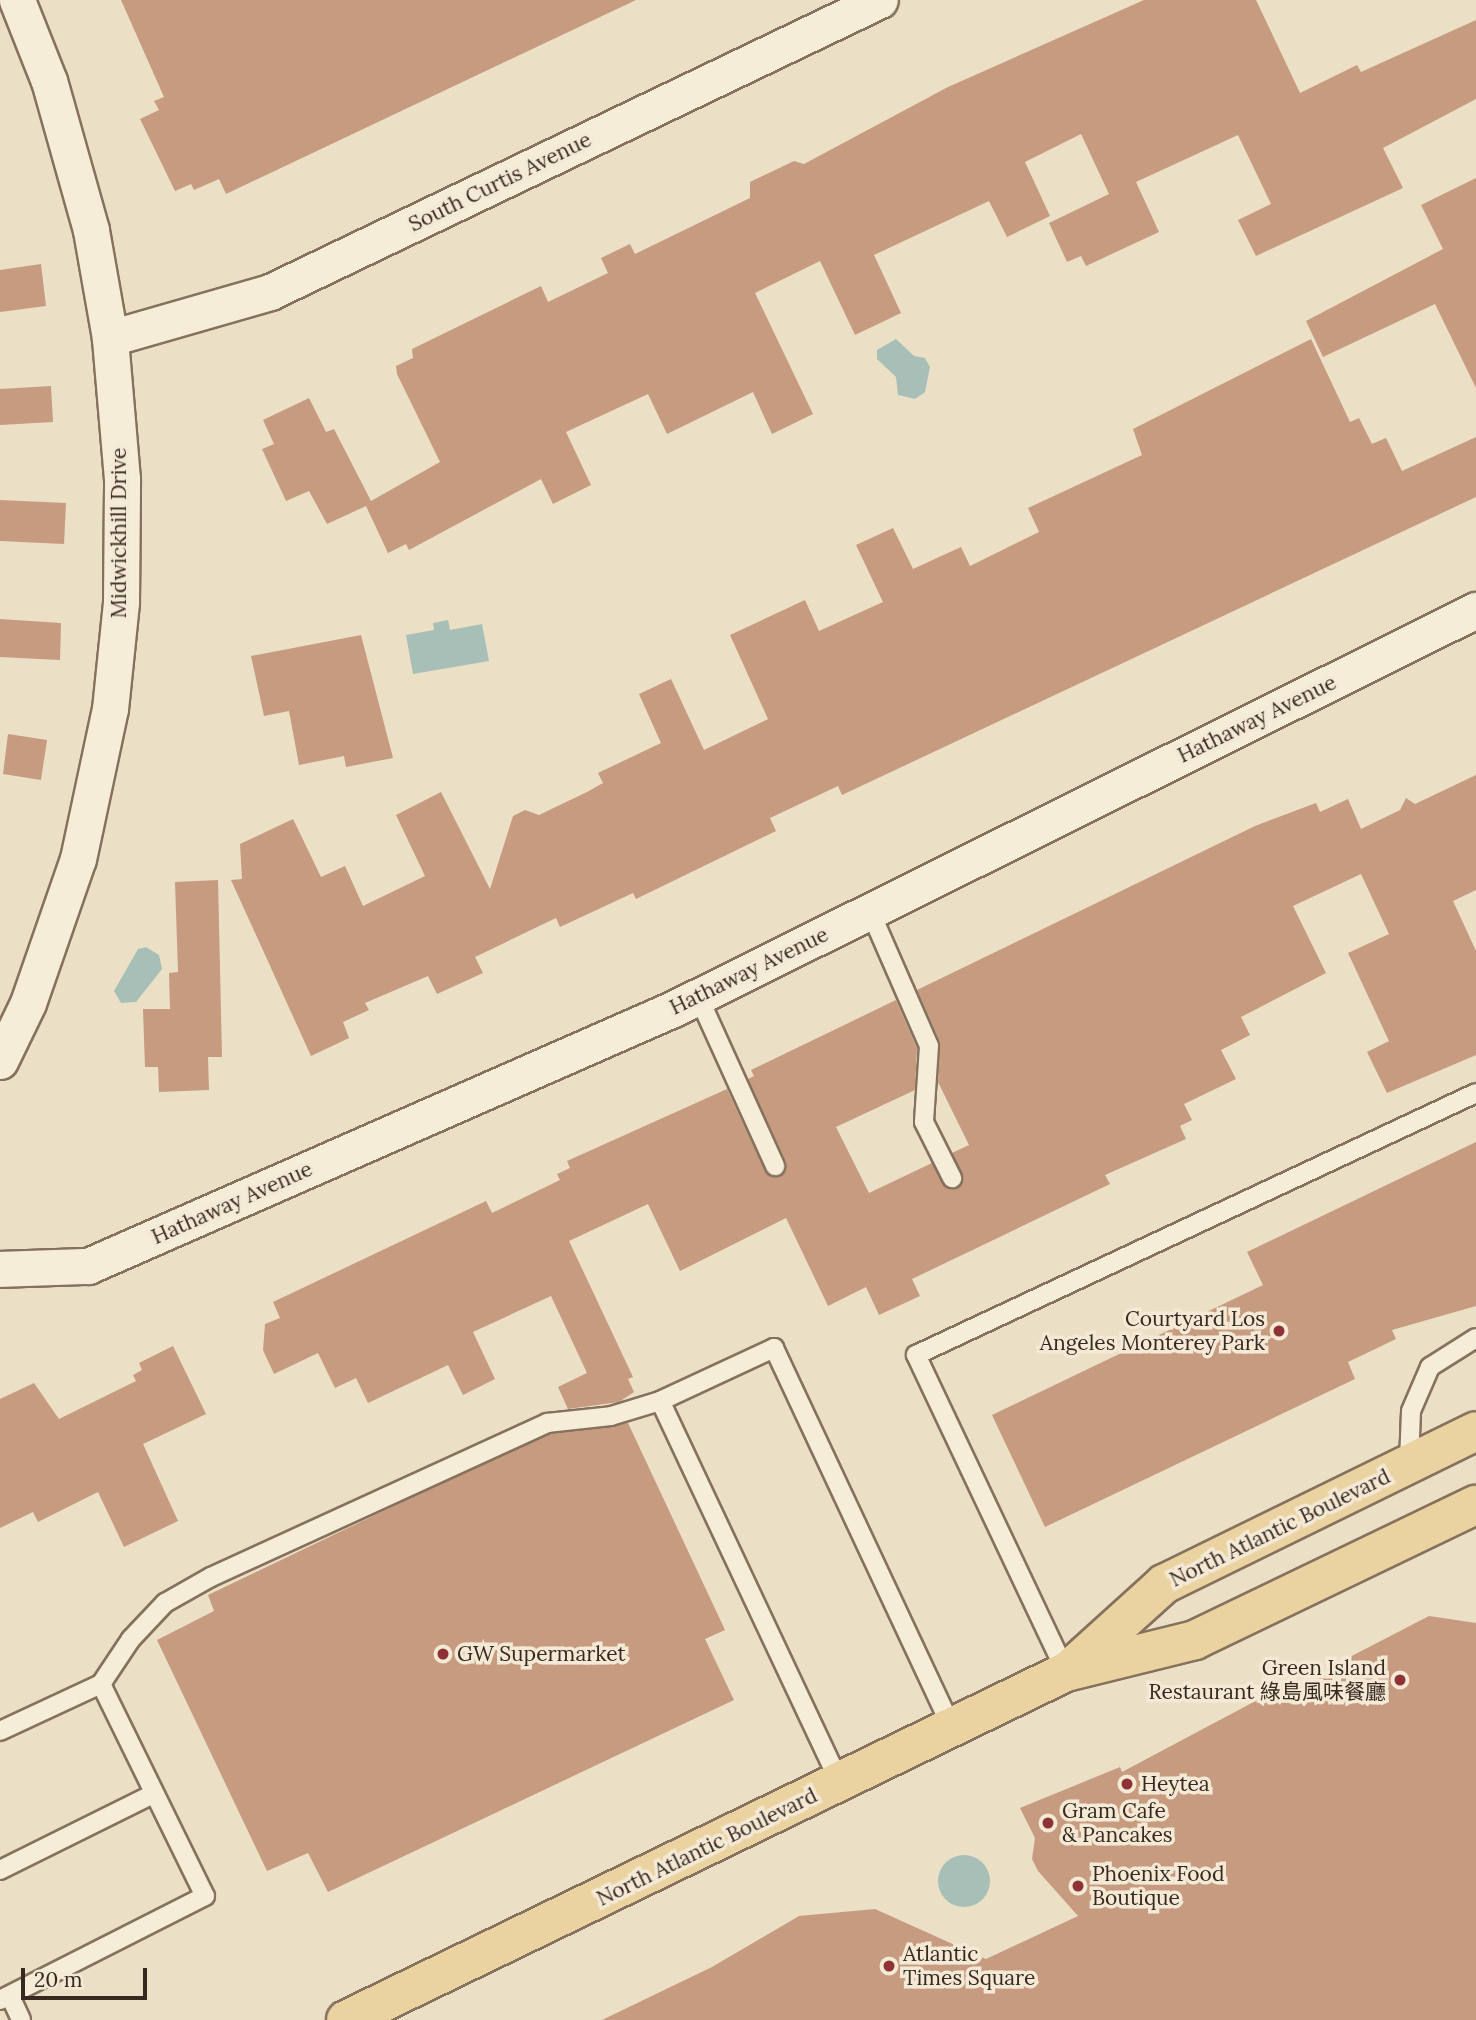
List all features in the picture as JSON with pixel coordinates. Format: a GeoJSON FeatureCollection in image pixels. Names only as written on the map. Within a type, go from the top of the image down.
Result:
{"type":"FeatureCollection","features":[{"type":"Feature","properties":{"kind":"main road","name":"North Atlantic Boulevard"},"geometry":{"type":"LineString","coordinates":[[1066,1672],[1164,1584],[1476,1431]]}},
{"type":"Feature","properties":{"kind":"main road","name":"North Atlantic Boulevard"},"geometry":{"type":"LineString","coordinates":[[346,2020],[389,2011],[1066,1672],[1195,1640],[1476,1505]]}},
{"type":"Feature","properties":{"kind":"street","name":"Midwickhill Drive"},"geometry":{"type":"LineString","coordinates":[[0,1061],[28,1003],[78,859],[110,709],[121,602],[122,479],[110,338],[91,229],[49,81],[16,0]]}},
{"type":"Feature","properties":{"kind":"street","name":"South Curtis Avenue"},"geometry":{"type":"LineString","coordinates":[[110,338],[270,292],[880,0]]}},
{"type":"Feature","properties":{"kind":"street","name":"Hathaway Avenue"},"geometry":{"type":"LineString","coordinates":[[0,1269],[88,1266],[698,996],[1476,610]]}},
{"type":"Feature","properties":{"kind":"lane"},"geometry":{"type":"LineString","coordinates":[[870,911],[929,1046],[925,1122],[952,1178]]}},
{"type":"Feature","properties":{"kind":"lane"},"geometry":{"type":"LineString","coordinates":[[698,996],[775,1166]]}},
{"type":"Feature","properties":{"kind":"lane"},"geometry":{"type":"LineString","coordinates":[[1066,1672],[916,1356],[1476,1093]]}},
{"type":"Feature","properties":{"kind":"lane"},"geometry":{"type":"LineString","coordinates":[[1409,1463],[1411,1411],[1430,1367],[1476,1338]]}},
{"type":"Feature","properties":{"kind":"lane"},"geometry":{"type":"LineString","coordinates":[[0,1731],[101,1684],[131,1639],[165,1603],[211,1577],[547,1423],[611,1416],[660,1401],[774,1348],[952,1728]]}},
{"type":"Feature","properties":{"kind":"lane"},"geometry":{"type":"LineString","coordinates":[[660,1401],[840,1783]]}},
{"type":"Feature","properties":{"kind":"lane"},"geometry":{"type":"LineString","coordinates":[[21,2020],[5,1998],[205,1896],[101,1684]]}},
{"type":"Feature","properties":{"kind":"lane"},"geometry":{"type":"LineString","coordinates":[[0,1870],[153,1794]]}},
{"type":"Feature","properties":{"kind":"water"},"geometry":{"type":"Polygon","coordinates":[[[896,339],[914,356],[925,358],[930,367],[925,392],[915,399],[898,395],[896,377],[877,359],[877,350],[896,339]]]}},
{"type":"Feature","properties":{"kind":"water"},"geometry":{"type":"Polygon","coordinates":[[[448,620],[450,630],[482,624],[489,661],[413,674],[406,635],[434,630],[433,623],[448,620]]]}},
{"type":"Feature","properties":{"kind":"water"},"geometry":{"type":"Polygon","coordinates":[[[146,947],[159,955],[162,969],[136,1002],[121,1003],[114,991],[138,949],[146,947]]]}},
{"type":"Feature","properties":{"kind":"water"},"geometry":{"type":"Polygon","coordinates":[[[964,1855],[974,1857],[982,1863],[988,1871],[988,1891],[982,1899],[974,1905],[964,1907],[954,1905],[946,1899],[940,1891],[938,1881],[940,1871],[946,1863],[954,1857],[964,1855]]]}},
{"type":"Feature","properties":{"kind":"building"},"geometry":{"type":"Polygon","coordinates":[[[121,0],[636,0],[226,194],[219,179],[194,190],[191,184],[175,191],[140,119],[159,110],[154,101],[164,97],[121,0]]]}},
{"type":"Feature","properties":{"kind":"building"},"geometry":{"type":"Polygon","coordinates":[[[1144,0],[1256,0],[1300,93],[1357,65],[1361,72],[1476,20],[1476,99],[1383,148],[1403,188],[1256,256],[1238,220],[1271,204],[1238,135],[1136,182],[1159,232],[1086,266],[1081,256],[1067,262],[1049,223],[1109,194],[1081,134],[1025,162],[1050,216],[1007,237],[989,201],[874,255],[901,313],[855,335],[820,261],[755,293],[813,414],[772,434],[753,392],[667,434],[648,394],[566,432],[591,485],[553,504],[541,479],[409,550],[406,544],[388,553],[366,506],[327,524],[309,491],[286,501],[262,449],[274,444],[263,420],[309,398],[326,432],[334,429],[371,501],[440,462],[397,374],[396,366],[413,358],[412,349],[541,286],[548,302],[608,273],[601,258],[630,244],[635,254],[750,198],[750,182],[794,161],[804,164],[948,87],[1144,0]]]}},
{"type":"Feature","properties":{"kind":"building"},"geometry":{"type":"Polygon","coordinates":[[[1476,178],[1476,388],[1435,304],[1323,357],[1306,321],[1443,249],[1421,205],[1476,178]]]}},
{"type":"Feature","properties":{"kind":"building"},"geometry":{"type":"Polygon","coordinates":[[[41,264],[46,306],[0,312],[0,270],[41,264]]]}},
{"type":"Feature","properties":{"kind":"building"},"geometry":{"type":"Polygon","coordinates":[[[1311,339],[1350,422],[1359,418],[1372,444],[1386,438],[1402,471],[1476,437],[1476,497],[842,795],[838,786],[770,818],[776,831],[636,899],[633,893],[560,927],[556,918],[475,957],[483,973],[437,994],[428,976],[365,1003],[369,1010],[343,1022],[349,1038],[311,1056],[231,880],[242,879],[240,844],[293,819],[321,877],[345,866],[363,906],[425,876],[396,815],[441,792],[490,889],[513,816],[525,810],[539,815],[587,792],[603,783],[598,773],[661,743],[639,694],[671,679],[704,750],[768,719],[730,635],[805,600],[819,631],[883,602],[856,545],[893,528],[913,569],[961,547],[970,566],[1039,532],[1028,508],[1142,455],[1133,429],[1311,339]]]}},
{"type":"Feature","properties":{"kind":"building"},"geometry":{"type":"Polygon","coordinates":[[[51,386],[53,422],[0,425],[0,389],[51,386]]]}},
{"type":"Feature","properties":{"kind":"building"},"geometry":{"type":"Polygon","coordinates":[[[0,500],[66,503],[64,544],[0,541],[0,500]]]}},
{"type":"Feature","properties":{"kind":"building"},"geometry":{"type":"Polygon","coordinates":[[[0,619],[61,623],[60,660],[0,657],[0,619]]]}},
{"type":"Feature","properties":{"kind":"building"},"geometry":{"type":"Polygon","coordinates":[[[361,635],[393,758],[346,767],[344,756],[299,765],[289,711],[264,716],[251,656],[361,635]]]}},
{"type":"Feature","properties":{"kind":"building"},"geometry":{"type":"Polygon","coordinates":[[[8,734],[47,740],[41,780],[3,774],[8,734]]]}},
{"type":"Feature","properties":{"kind":"building"},"geometry":{"type":"Polygon","coordinates":[[[1476,775],[1476,890],[1453,901],[1476,951],[1476,1055],[1387,1093],[1367,1052],[1389,1041],[1348,953],[1389,934],[1361,874],[1293,906],[1326,973],[1241,1017],[1250,1035],[1221,1050],[1236,1079],[1184,1104],[1192,1120],[1180,1126],[1186,1139],[1105,1175],[1110,1184],[912,1279],[920,1296],[879,1315],[866,1287],[828,1306],[786,1218],[680,1271],[648,1204],[569,1241],[633,1377],[628,1379],[634,1392],[619,1402],[568,1409],[558,1387],[587,1373],[551,1296],[473,1332],[495,1379],[463,1395],[448,1365],[368,1403],[356,1378],[335,1388],[318,1353],[274,1374],[263,1350],[265,1324],[280,1318],[273,1302],[486,1201],[492,1213],[560,1180],[557,1174],[570,1168],[567,1161],[727,1089],[765,1171],[780,1176],[786,1162],[748,1079],[754,1076],[751,1070],[896,1000],[917,1048],[915,1090],[836,1127],[869,1193],[932,1163],[945,1187],[958,1188],[963,1178],[952,1153],[969,1145],[938,1082],[940,1042],[917,990],[1255,826],[1316,803],[1320,812],[1348,799],[1361,829],[1400,810],[1406,798],[1415,804],[1476,775]]]}},
{"type":"Feature","properties":{"kind":"building"},"geometry":{"type":"Polygon","coordinates":[[[218,880],[222,1057],[208,1057],[209,1090],[159,1092],[158,1067],[145,1067],[143,1009],[170,1009],[169,973],[178,972],[175,882],[218,880]]]}},
{"type":"Feature","properties":{"kind":"building","name":"Courtyard Los Angeles Monterey Park"},"geometry":{"type":"Polygon","coordinates":[[[1476,1142],[1476,1306],[1392,1330],[1396,1339],[1348,1362],[1355,1379],[1045,1527],[992,1415],[1263,1285],[1247,1252],[1476,1142]]]}},
{"type":"Feature","properties":{"kind":"building"},"geometry":{"type":"Polygon","coordinates":[[[173,1346],[206,1414],[143,1444],[178,1521],[124,1547],[98,1492],[38,1522],[33,1512],[0,1528],[0,1399],[34,1383],[59,1419],[136,1381],[133,1375],[142,1370],[139,1363],[173,1346]]]}},
{"type":"Feature","properties":{"kind":"building"},"geometry":{"type":"Polygon","coordinates":[[[628,1423],[725,1630],[705,1639],[734,1700],[328,1892],[308,1853],[267,1871],[157,1640],[214,1611],[208,1595],[398,1504],[550,1434],[628,1423]]]}},
{"type":"Feature","properties":{"kind":"building"},"geometry":{"type":"Polygon","coordinates":[[[1429,1616],[1476,1623],[1476,2020],[602,2020],[712,1967],[799,1916],[875,1909],[986,1959],[1078,1916],[1038,1871],[1032,1859],[1035,1838],[1020,1808],[1120,1767],[1122,1772],[1265,1696],[1268,1703],[1347,1665],[1344,1660],[1429,1616]]]}},
{"type":"Feature","properties":{"kind":"place","name":"Courtyard Los Angeles Monterey Park"},"geometry":{"type":"Point","coordinates":[1279,1331]}},
{"type":"Feature","properties":{"kind":"place","name":"GW Supermarket"},"geometry":{"type":"Point","coordinates":[443,1654]}},
{"type":"Feature","properties":{"kind":"place","name":"Green Island Restaurant 綠島風味餐廳"},"geometry":{"type":"Point","coordinates":[1400,1680]}},
{"type":"Feature","properties":{"kind":"place","name":"Heytea"},"geometry":{"type":"Point","coordinates":[1127,1784]}},
{"type":"Feature","properties":{"kind":"place","name":"Gram Cafe & Pancakes"},"geometry":{"type":"Point","coordinates":[1048,1823]}},
{"type":"Feature","properties":{"kind":"place","name":"Phoenix Food Boutique"},"geometry":{"type":"Point","coordinates":[1078,1886]}},
{"type":"Feature","properties":{"kind":"place","name":"Atlantic Times Square"},"geometry":{"type":"Point","coordinates":[889,1966]}}]}
